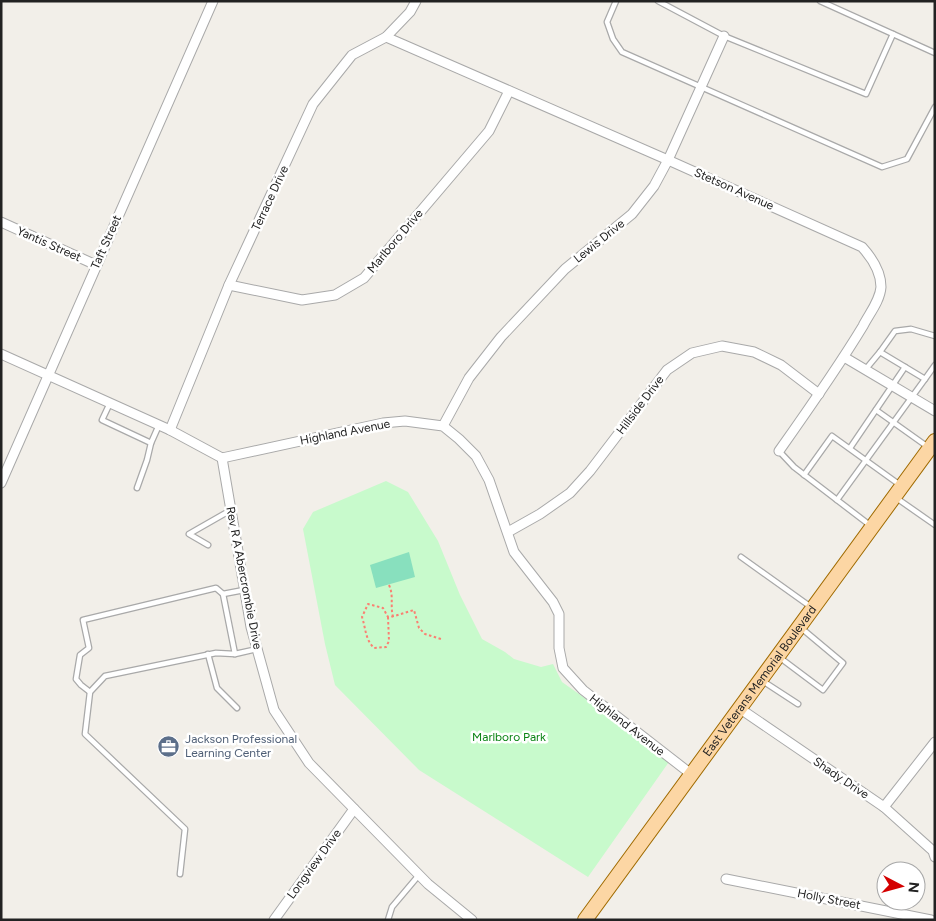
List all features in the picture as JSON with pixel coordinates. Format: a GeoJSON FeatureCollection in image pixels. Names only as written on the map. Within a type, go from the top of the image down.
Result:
{"type":"FeatureCollection","features":[{"type":"Feature","properties":{"kind":"main road","name":"East Veterans Memorial Boulevard"},"geometry":{"type":"LineString","coordinates":[[585,920],[872,526],[933,447]]}},
{"type":"Feature","properties":{"kind":"street","name":"Taft Street"},"geometry":{"type":"LineString","coordinates":[[1,483],[213,1]]}},
{"type":"Feature","properties":{"kind":"street","name":"Terrace Drive"},"geometry":{"type":"LineString","coordinates":[[170,430],[229,285],[313,104],[352,55],[386,37],[410,12],[416,1]]}},
{"type":"Feature","properties":{"kind":"street","name":"Lewis Drive"},"geometry":{"type":"LineString","coordinates":[[443,426],[469,378],[501,337],[565,269],[632,214],[654,186],[668,160],[724,36]]}},
{"type":"Feature","properties":{"kind":"street","name":"Stetson Avenue"},"geometry":{"type":"LineString","coordinates":[[386,37],[862,247],[873,258],[879,273],[881,288],[876,302],[844,357],[779,451]]}},
{"type":"Feature","properties":{"kind":"street","name":"Marlboro Drive"},"geometry":{"type":"LineString","coordinates":[[229,285],[302,300],[336,295],[364,278],[489,131],[509,91]]}},
{"type":"Feature","properties":{"kind":"street","name":"Yantis Street"},"geometry":{"type":"LineString","coordinates":[[1,222],[96,265]]}},
{"type":"Feature","properties":{"kind":"street","name":"Hillside Drive"},"geometry":{"type":"LineString","coordinates":[[508,532],[540,514],[570,492],[590,471],[667,370],[692,353],[722,346],[754,352],[781,365],[819,394]]}},
{"type":"Feature","properties":{"kind":"street"},"geometry":{"type":"LineString","coordinates":[[1,354],[159,424],[222,458]]}},
{"type":"Feature","properties":{"kind":"street"},"geometry":{"type":"LineString","coordinates":[[844,357],[935,411]]}},
{"type":"Feature","properties":{"kind":"street","name":"Highland Avenue"},"geometry":{"type":"LineString","coordinates":[[222,458],[383,423],[405,421],[443,426],[476,456],[489,480],[514,552],[553,602],[559,614],[559,648],[563,668],[583,690],[691,774]]}},
{"type":"Feature","properties":{"kind":"street","name":"Rev R A Abercrombie Drive"},"geometry":{"type":"LineString","coordinates":[[222,458],[251,627],[274,710],[309,763],[428,884],[471,919]]}},
{"type":"Feature","properties":{"kind":"street","name":"Shady Drive"},"geometry":{"type":"LineString","coordinates":[[739,708],[884,808],[934,853]]}},
{"type":"Feature","properties":{"kind":"street"},"geometry":{"type":"LineString","coordinates":[[884,808],[935,742]]}},
{"type":"Feature","properties":{"kind":"street","name":"Longview Drive"},"geometry":{"type":"LineString","coordinates":[[274,920],[354,809]]}},
{"type":"Feature","properties":{"kind":"street","name":"Holly Street"},"geometry":{"type":"LineString","coordinates":[[726,879],[931,920]]}},
{"type":"Feature","properties":{"kind":"lane"},"geometry":{"type":"LineString","coordinates":[[616,1],[607,22],[613,39],[622,52],[882,167],[907,159],[935,106]]}},
{"type":"Feature","properties":{"kind":"lane"},"geometry":{"type":"LineString","coordinates":[[658,1],[724,36],[866,94],[893,34]]}},
{"type":"Feature","properties":{"kind":"lane"},"geometry":{"type":"LineString","coordinates":[[820,1],[935,53]]}},
{"type":"Feature","properties":{"kind":"lane"},"geometry":{"type":"LineString","coordinates":[[865,370],[895,331],[911,329],[935,336]]}},
{"type":"Feature","properties":{"kind":"lane"},"geometry":{"type":"LineString","coordinates":[[880,352],[925,379]]}},
{"type":"Feature","properties":{"kind":"lane"},"geometry":{"type":"LineString","coordinates":[[837,500],[935,365]]}},
{"type":"Feature","properties":{"kind":"lane"},"geometry":{"type":"LineString","coordinates":[[850,448],[905,367]]}},
{"type":"Feature","properties":{"kind":"lane"},"geometry":{"type":"LineString","coordinates":[[110,403],[102,420],[151,443]]}},
{"type":"Feature","properties":{"kind":"lane"},"geometry":{"type":"LineString","coordinates":[[876,410],[893,423],[933,447]]}},
{"type":"Feature","properties":{"kind":"lane"},"geometry":{"type":"LineString","coordinates":[[137,488],[159,424]]}},
{"type":"Feature","properties":{"kind":"lane"},"geometry":{"type":"LineString","coordinates":[[804,475],[832,436],[866,460],[935,526]]}},
{"type":"Feature","properties":{"kind":"lane"},"geometry":{"type":"LineString","coordinates":[[779,451],[794,467],[872,526]]}},
{"type":"Feature","properties":{"kind":"lane"},"geometry":{"type":"LineString","coordinates":[[208,545],[189,534],[231,510]]}},
{"type":"Feature","properties":{"kind":"lane"},"geometry":{"type":"LineString","coordinates":[[741,557],[812,608]]}},
{"type":"Feature","properties":{"kind":"lane"},"geometry":{"type":"LineString","coordinates":[[90,692],[80,686],[76,678],[80,655],[89,648],[83,620],[216,588],[223,594],[235,654]]}},
{"type":"Feature","properties":{"kind":"lane"},"geometry":{"type":"LineString","coordinates":[[223,594],[244,590]]}},
{"type":"Feature","properties":{"kind":"lane"},"geometry":{"type":"LineString","coordinates":[[778,656],[823,690],[843,663],[799,626]]}},
{"type":"Feature","properties":{"kind":"lane"},"geometry":{"type":"LineString","coordinates":[[180,874],[185,829],[85,734],[90,692],[104,676],[216,652],[235,654],[257,649]]}},
{"type":"Feature","properties":{"kind":"lane"},"geometry":{"type":"LineString","coordinates":[[208,654],[217,688],[237,708]]}},
{"type":"Feature","properties":{"kind":"lane"},"geometry":{"type":"LineString","coordinates":[[760,679],[798,704]]}},
{"type":"Feature","properties":{"kind":"lane"},"geometry":{"type":"LineString","coordinates":[[388,920],[392,907],[419,875]]}},
{"type":"Feature","properties":{"kind":"path"},"geometry":{"type":"LineString","coordinates":[[390,585],[393,592],[391,604],[392,617]]}},
{"type":"Feature","properties":{"kind":"path"},"geometry":{"type":"LineString","coordinates":[[368,604],[379,606],[383,608],[388,617],[389,641],[386,646],[374,648],[368,641],[362,617],[365,607],[368,604]]}},
{"type":"Feature","properties":{"kind":"path"},"geometry":{"type":"LineString","coordinates":[[388,617],[414,610],[419,628],[425,634],[441,639]]}},
{"type":"Feature","properties":{"kind":"green space","name":"Marlboro Park"},"geometry":{"type":"Polygon","coordinates":[[[386,481],[408,492],[438,541],[460,595],[482,639],[514,659],[541,667],[553,664],[562,682],[671,759],[588,877],[419,770],[335,685],[325,644],[303,529],[313,512],[386,481]]]}},
{"type":"Feature","properties":{"kind":"green space"},"geometry":{"type":"Polygon","coordinates":[[[409,552],[415,577],[376,588],[370,565],[409,552]]]}},
{"type":"Feature","properties":{"kind":"place","name":"Jackson Professional Learning Center"},"geometry":{"type":"Point","coordinates":[169,746]}}]}
